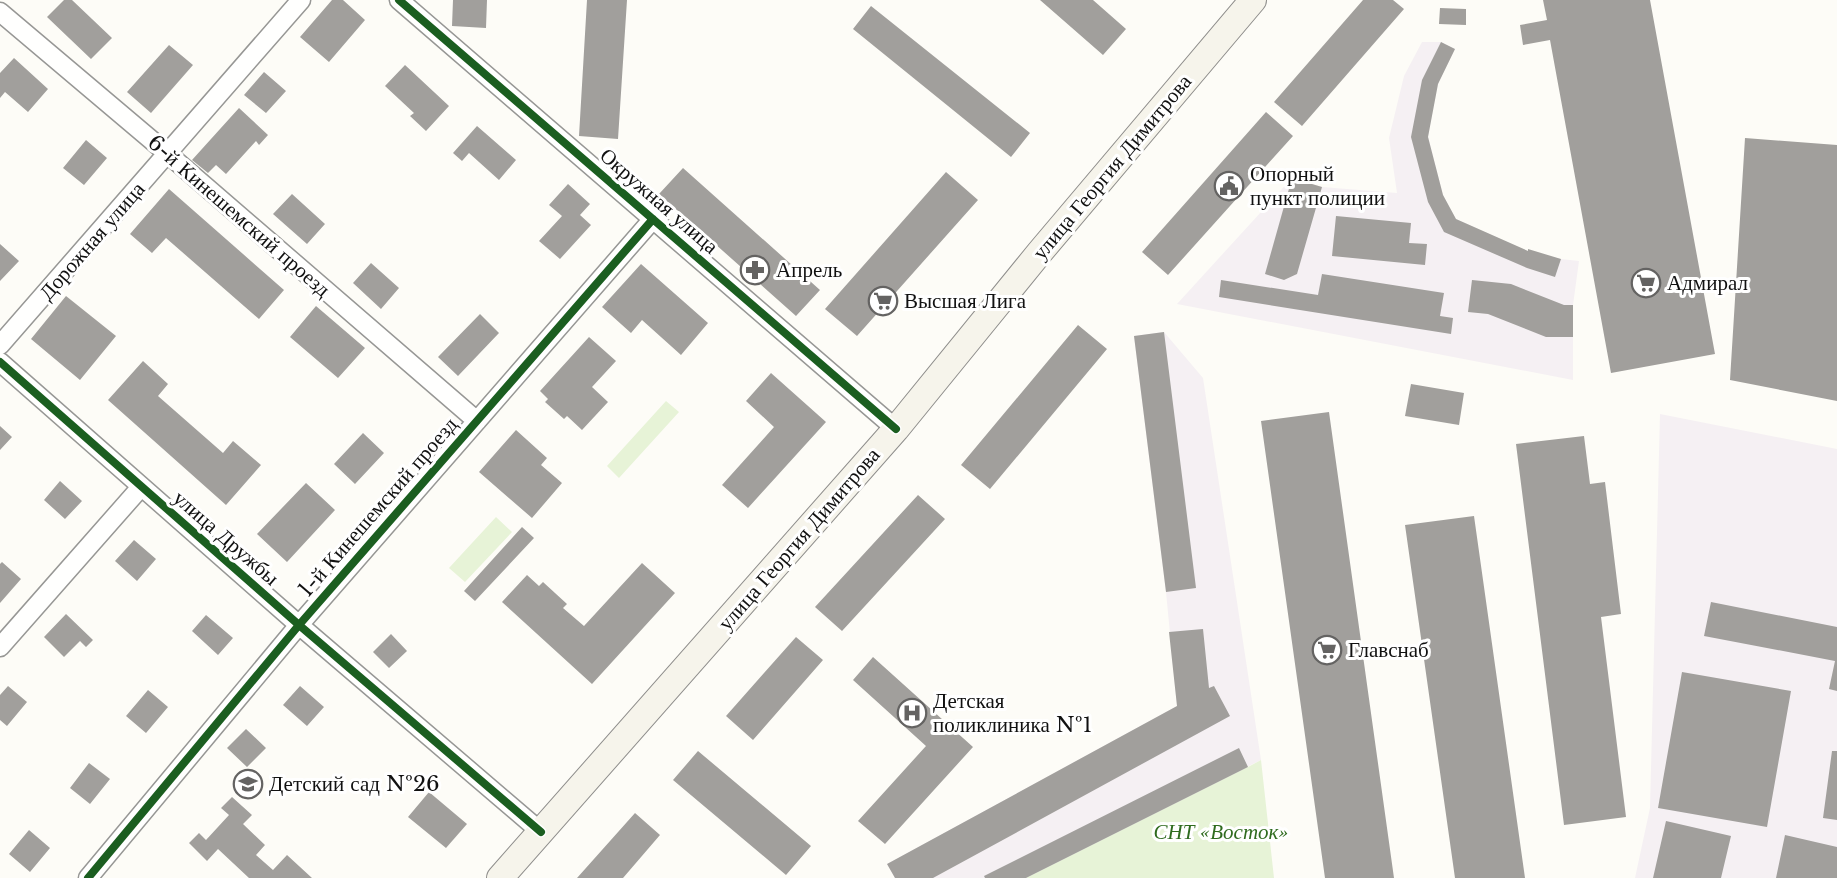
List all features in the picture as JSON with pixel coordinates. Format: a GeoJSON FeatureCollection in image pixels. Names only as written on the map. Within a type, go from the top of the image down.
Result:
{"type":"FeatureCollection","features":[{"type":"Feature","properties":{"kind":"main road","name":"улица Георгия Димитрова"},"geometry":{"type":"LineString","coordinates":[[500,878],[896,429],[1040,252],[1253,0]]}},
{"type":"Feature","properties":{"kind":"street","name":"Дорожная улица"},"geometry":{"type":"LineString","coordinates":[[0,345],[301,0]]}},
{"type":"Feature","properties":{"kind":"street","name":"Окружная улица"},"geometry":{"type":"LineString","coordinates":[[399,0],[896,429]]}},
{"type":"Feature","properties":{"kind":"street","name":"6-й Кинешемский проезд"},"geometry":{"type":"LineString","coordinates":[[0,12],[477,421]]}},
{"type":"Feature","properties":{"kind":"street","name":"1-й Кинешемский проезд"},"geometry":{"type":"LineString","coordinates":[[88,878],[299,625],[653,219]]}},
{"type":"Feature","properties":{"kind":"street","name":"улица Дружбы"},"geometry":{"type":"LineString","coordinates":[[0,362],[299,625],[541,832]]}},
{"type":"Feature","properties":{"kind":"street"},"geometry":{"type":"LineString","coordinates":[[0,647],[141,487]]}},
{"type":"Feature","properties":{"kind":"shaded area"},"geometry":{"type":"Polygon","coordinates":[[[1422,42],[1441,42],[1455,49],[1438,84],[1428,136],[1443,195],[1456,219],[1527,251],[1579,261],[1573,305],[1573,380],[1177,304],[1292,178],[1322,187],[1397,193],[1389,138],[1404,76],[1422,42]]]}},
{"type":"Feature","properties":{"kind":"shaded area"},"geometry":{"type":"Polygon","coordinates":[[[1164,332],[1203,378],[1261,760],[1026,878],[895,878],[887,864],[1177,706],[1166,592],[1134,336],[1164,332]]]}},
{"type":"Feature","properties":{"kind":"shaded area"},"geometry":{"type":"Polygon","coordinates":[[[1660,414],[1837,449],[1837,878],[1635,878],[1650,808],[1660,414]]]}},
{"type":"Feature","properties":{"kind":"green space"},"geometry":{"type":"Polygon","coordinates":[[[666,401],[679,412],[619,478],[607,466],[666,401]]]}},
{"type":"Feature","properties":{"kind":"green space"},"geometry":{"type":"Polygon","coordinates":[[[496,517],[512,532],[465,582],[449,568],[496,517]]]}},
{"type":"Feature","properties":{"kind":"green space","name":"СНТ «Восток»"},"geometry":{"type":"Polygon","coordinates":[[[1261,760],[1274,878],[1026,878],[1248,767],[1261,760]]]}},
{"type":"Feature","properties":{"kind":"building"},"geometry":{"type":"Polygon","coordinates":[[[64,0],[72,0],[112,38],[91,59],[47,17],[64,0]]]}},
{"type":"Feature","properties":{"kind":"building"},"geometry":{"type":"Polygon","coordinates":[[[332,0],[343,0],[365,20],[329,62],[300,37],[332,0]]]}},
{"type":"Feature","properties":{"kind":"building"},"geometry":{"type":"Polygon","coordinates":[[[453,0],[487,0],[486,28],[452,26],[453,0]]]}},
{"type":"Feature","properties":{"kind":"building"},"geometry":{"type":"Polygon","coordinates":[[[587,0],[627,0],[618,139],[579,136],[587,0]]]}},
{"type":"Feature","properties":{"kind":"building"},"geometry":{"type":"Polygon","coordinates":[[[1040,0],[1093,0],[1126,29],[1103,55],[1040,0]]]}},
{"type":"Feature","properties":{"kind":"building"},"geometry":{"type":"Polygon","coordinates":[[[1363,0],[1393,0],[1404,9],[1302,126],[1274,102],[1363,0]]]}},
{"type":"Feature","properties":{"kind":"building"},"geometry":{"type":"Polygon","coordinates":[[[1543,0],[1650,0],[1715,354],[1611,373],[1550,40],[1523,45],[1520,25],[1547,20],[1543,0]]]}},
{"type":"Feature","properties":{"kind":"building"},"geometry":{"type":"Polygon","coordinates":[[[871,6],[1030,133],[1011,157],[853,29],[871,6]]]}},
{"type":"Feature","properties":{"kind":"building"},"geometry":{"type":"Polygon","coordinates":[[[1440,8],[1466,9],[1466,25],[1439,24],[1440,8]]]}},
{"type":"Feature","properties":{"kind":"building"},"geometry":{"type":"Polygon","coordinates":[[[1441,42],[1455,49],[1438,84],[1428,137],[1443,195],[1456,219],[1528,251],[1528,249],[1561,259],[1555,277],[1527,268],[1444,232],[1428,202],[1411,137],[1422,80],[1441,42]]]}},
{"type":"Feature","properties":{"kind":"building"},"geometry":{"type":"Polygon","coordinates":[[[169,45],[193,65],[151,113],[127,92],[169,45]]]}},
{"type":"Feature","properties":{"kind":"building"},"geometry":{"type":"Polygon","coordinates":[[[14,58],[48,89],[28,112],[5,92],[0,98],[0,73],[14,58]]]}},
{"type":"Feature","properties":{"kind":"building"},"geometry":{"type":"Polygon","coordinates":[[[405,65],[449,106],[426,131],[410,116],[414,113],[385,86],[405,65]]]}},
{"type":"Feature","properties":{"kind":"building"},"geometry":{"type":"Polygon","coordinates":[[[264,72],[286,91],[266,113],[244,95],[264,72]]]}},
{"type":"Feature","properties":{"kind":"building"},"geometry":{"type":"Polygon","coordinates":[[[239,108],[268,135],[259,145],[256,141],[226,174],[216,165],[208,173],[192,160],[239,108]]]}},
{"type":"Feature","properties":{"kind":"building"},"geometry":{"type":"Polygon","coordinates":[[[1266,112],[1293,136],[1168,275],[1142,252],[1266,112]]]}},
{"type":"Feature","properties":{"kind":"building"},"geometry":{"type":"Polygon","coordinates":[[[477,126],[516,160],[499,180],[469,153],[462,161],[453,153],[477,126]]]}},
{"type":"Feature","properties":{"kind":"building"},"geometry":{"type":"Polygon","coordinates":[[[1745,138],[1837,145],[1837,401],[1730,380],[1745,138]]]}},
{"type":"Feature","properties":{"kind":"building"},"geometry":{"type":"Polygon","coordinates":[[[86,140],[107,158],[84,185],[63,168],[86,140]]]}},
{"type":"Feature","properties":{"kind":"building"},"geometry":{"type":"Polygon","coordinates":[[[683,168],[820,290],[796,316],[659,194],[683,168]]]}},
{"type":"Feature","properties":{"kind":"building"},"geometry":{"type":"Polygon","coordinates":[[[946,172],[978,200],[857,336],[825,309],[946,172]]]}},
{"type":"Feature","properties":{"kind":"building"},"geometry":{"type":"Polygon","coordinates":[[[1292,178],[1322,187],[1297,274],[1284,280],[1265,274],[1292,178]]]}},
{"type":"Feature","properties":{"kind":"building"},"geometry":{"type":"Polygon","coordinates":[[[568,184],[590,204],[580,215],[591,225],[560,259],[539,241],[562,216],[549,205],[568,184]]]}},
{"type":"Feature","properties":{"kind":"building"},"geometry":{"type":"Polygon","coordinates":[[[169,189],[284,290],[259,319],[166,238],[152,253],[130,234],[169,189]]]}},
{"type":"Feature","properties":{"kind":"building"},"geometry":{"type":"Polygon","coordinates":[[[292,194],[325,224],[307,244],[273,214],[292,194]]]}},
{"type":"Feature","properties":{"kind":"building"},"geometry":{"type":"Polygon","coordinates":[[[1336,216],[1411,223],[1409,243],[1427,244],[1425,265],[1332,256],[1336,216]]]}},
{"type":"Feature","properties":{"kind":"building"},"geometry":{"type":"Polygon","coordinates":[[[0,244],[19,261],[0,281],[0,244]]]}},
{"type":"Feature","properties":{"kind":"building"},"geometry":{"type":"Polygon","coordinates":[[[371,263],[399,288],[381,309],[353,283],[371,263]]]}},
{"type":"Feature","properties":{"kind":"building"},"geometry":{"type":"Polygon","coordinates":[[[641,264],[708,323],[681,355],[642,320],[631,333],[602,307],[641,264]]]}},
{"type":"Feature","properties":{"kind":"building"},"geometry":{"type":"Polygon","coordinates":[[[1322,274],[1444,293],[1440,316],[1453,318],[1451,334],[1219,297],[1221,280],[1318,295],[1322,274]]]}},
{"type":"Feature","properties":{"kind":"building"},"geometry":{"type":"Polygon","coordinates":[[[1472,280],[1511,284],[1564,305],[1573,305],[1573,337],[1546,337],[1488,314],[1468,312],[1472,280]]]}},
{"type":"Feature","properties":{"kind":"building"},"geometry":{"type":"Polygon","coordinates":[[[66,296],[116,336],[80,380],[31,339],[66,296]]]}},
{"type":"Feature","properties":{"kind":"building"},"geometry":{"type":"Polygon","coordinates":[[[316,306],[365,348],[338,378],[290,337],[316,306]]]}},
{"type":"Feature","properties":{"kind":"building"},"geometry":{"type":"Polygon","coordinates":[[[480,314],[499,333],[458,376],[438,357],[480,314]]]}},
{"type":"Feature","properties":{"kind":"building"},"geometry":{"type":"Polygon","coordinates":[[[1078,325],[1107,349],[990,489],[961,465],[1078,325]]]}},
{"type":"Feature","properties":{"kind":"building"},"geometry":{"type":"Polygon","coordinates":[[[1164,332],[1196,588],[1166,592],[1134,336],[1164,332]]]}},
{"type":"Feature","properties":{"kind":"building"},"geometry":{"type":"Polygon","coordinates":[[[589,337],[616,361],[592,387],[608,402],[582,430],[567,416],[564,419],[545,402],[548,399],[540,391],[589,337]]]}},
{"type":"Feature","properties":{"kind":"building"},"geometry":{"type":"Polygon","coordinates":[[[143,361],[168,384],[158,396],[223,453],[233,441],[261,465],[226,505],[108,400],[143,361]]]}},
{"type":"Feature","properties":{"kind":"building"},"geometry":{"type":"Polygon","coordinates":[[[771,373],[826,422],[748,508],[722,485],[774,427],[746,401],[771,373]]]}},
{"type":"Feature","properties":{"kind":"building"},"geometry":{"type":"Polygon","coordinates":[[[1411,384],[1464,393],[1459,425],[1405,416],[1411,384]]]}},
{"type":"Feature","properties":{"kind":"building","name":"Главснаб"},"geometry":{"type":"Polygon","coordinates":[[[1329,412],[1394,878],[1325,878],[1261,421],[1329,412]]]}},
{"type":"Feature","properties":{"kind":"building"},"geometry":{"type":"Polygon","coordinates":[[[0,426],[12,437],[0,450],[0,426]]]}},
{"type":"Feature","properties":{"kind":"building"},"geometry":{"type":"Polygon","coordinates":[[[516,430],[547,458],[541,465],[562,483],[532,518],[479,472],[516,430]]]}},
{"type":"Feature","properties":{"kind":"building"},"geometry":{"type":"Polygon","coordinates":[[[363,433],[384,453],[355,484],[334,464],[363,433]]]}},
{"type":"Feature","properties":{"kind":"building"},"geometry":{"type":"Polygon","coordinates":[[[1584,436],[1590,484],[1605,482],[1621,614],[1601,617],[1626,817],[1564,825],[1516,444],[1584,436]]]}},
{"type":"Feature","properties":{"kind":"building"},"geometry":{"type":"Polygon","coordinates":[[[60,481],[82,501],[65,519],[44,500],[60,481]]]}},
{"type":"Feature","properties":{"kind":"building"},"geometry":{"type":"Polygon","coordinates":[[[306,483],[335,510],[287,562],[257,534],[306,483]]]}},
{"type":"Feature","properties":{"kind":"building"},"geometry":{"type":"Polygon","coordinates":[[[918,495],[945,519],[842,631],[815,607],[918,495]]]}},
{"type":"Feature","properties":{"kind":"building"},"geometry":{"type":"Polygon","coordinates":[[[1474,516],[1525,878],[1455,878],[1405,525],[1474,516]]]}},
{"type":"Feature","properties":{"kind":"building"},"geometry":{"type":"Polygon","coordinates":[[[522,527],[534,538],[475,601],[464,591],[522,527]]]}},
{"type":"Feature","properties":{"kind":"building"},"geometry":{"type":"Polygon","coordinates":[[[134,540],[156,559],[137,581],[115,561],[134,540]]]}},
{"type":"Feature","properties":{"kind":"building"},"geometry":{"type":"Polygon","coordinates":[[[2,562],[21,579],[0,603],[0,564],[2,562]]]}},
{"type":"Feature","properties":{"kind":"building"},"geometry":{"type":"Polygon","coordinates":[[[642,563],[675,593],[592,684],[502,602],[527,575],[539,586],[543,582],[567,604],[563,608],[584,626],[642,563]]]}},
{"type":"Feature","properties":{"kind":"building"},"geometry":{"type":"Polygon","coordinates":[[[1711,602],[1837,627],[1837,691],[1829,689],[1835,661],[1704,636],[1711,602]]]}},
{"type":"Feature","properties":{"kind":"building"},"geometry":{"type":"Polygon","coordinates":[[[66,614],[93,640],[86,647],[80,641],[64,657],[44,637],[66,614]]]}},
{"type":"Feature","properties":{"kind":"building"},"geometry":{"type":"Polygon","coordinates":[[[206,615],[233,638],[218,655],[192,631],[206,615]]]}},
{"type":"Feature","properties":{"kind":"building"},"geometry":{"type":"Polygon","coordinates":[[[1203,629],[1209,688],[1214,686],[1230,716],[933,878],[895,878],[887,864],[1177,706],[1169,632],[1203,629]]]}},
{"type":"Feature","properties":{"kind":"building"},"geometry":{"type":"Polygon","coordinates":[[[391,634],[407,651],[389,668],[373,652],[391,634]]]}},
{"type":"Feature","properties":{"kind":"building"},"geometry":{"type":"Polygon","coordinates":[[[796,637],[823,660],[753,740],[726,716],[796,637]]]}},
{"type":"Feature","properties":{"kind":"building"},"geometry":{"type":"Polygon","coordinates":[[[873,657],[973,747],[885,844],[858,821],[926,746],[853,680],[873,657]]]}},
{"type":"Feature","properties":{"kind":"building"},"geometry":{"type":"Polygon","coordinates":[[[1682,672],[1791,691],[1767,827],[1658,808],[1682,672]]]}},
{"type":"Feature","properties":{"kind":"building"},"geometry":{"type":"Polygon","coordinates":[[[8,686],[27,702],[7,726],[0,720],[0,695],[8,686]]]}},
{"type":"Feature","properties":{"kind":"building"},"geometry":{"type":"Polygon","coordinates":[[[300,686],[324,707],[307,726],[283,705],[300,686]]]}},
{"type":"Feature","properties":{"kind":"building"},"geometry":{"type":"Polygon","coordinates":[[[148,690],[168,707],[146,733],[126,716],[148,690]]]}},
{"type":"Feature","properties":{"kind":"building"},"geometry":{"type":"Polygon","coordinates":[[[246,729],[266,748],[247,767],[227,748],[246,729]]]}},
{"type":"Feature","properties":{"kind":"building"},"geometry":{"type":"Polygon","coordinates":[[[1239,748],[1248,767],[1026,878],[985,878],[984,876],[1239,748]]]}},
{"type":"Feature","properties":{"kind":"building"},"geometry":{"type":"Polygon","coordinates":[[[698,751],[811,846],[786,875],[673,780],[698,751]]]}},
{"type":"Feature","properties":{"kind":"building"},"geometry":{"type":"Polygon","coordinates":[[[1832,751],[1837,751],[1837,820],[1823,818],[1832,751]]]}},
{"type":"Feature","properties":{"kind":"building"},"geometry":{"type":"Polygon","coordinates":[[[89,763],[110,779],[90,804],[70,788],[89,763]]]}},
{"type":"Feature","properties":{"kind":"building"},"geometry":{"type":"Polygon","coordinates":[[[429,792],[467,824],[446,848],[408,817],[429,792]]]}},
{"type":"Feature","properties":{"kind":"building"},"geometry":{"type":"Polygon","coordinates":[[[232,797],[252,815],[243,824],[265,845],[256,855],[273,870],[287,855],[312,878],[249,878],[218,849],[207,861],[189,843],[199,833],[206,840],[229,815],[221,808],[232,797]]]}},
{"type":"Feature","properties":{"kind":"building"},"geometry":{"type":"Polygon","coordinates":[[[635,813],[660,835],[623,878],[577,878],[635,813]]]}},
{"type":"Feature","properties":{"kind":"building"},"geometry":{"type":"Polygon","coordinates":[[[1666,821],[1731,836],[1721,878],[1653,878],[1666,821]]]}},
{"type":"Feature","properties":{"kind":"building"},"geometry":{"type":"Polygon","coordinates":[[[29,830],[50,848],[30,872],[9,854],[29,830]]]}},
{"type":"Feature","properties":{"kind":"building"},"geometry":{"type":"Polygon","coordinates":[[[1785,835],[1837,847],[1837,878],[1776,878],[1785,835]]]}},
{"type":"Feature","properties":{"kind":"cycle path"},"geometry":{"type":"LineString","coordinates":[[399,0],[896,429]]}},
{"type":"Feature","properties":{"kind":"cycle path"},"geometry":{"type":"LineString","coordinates":[[88,878],[299,625],[653,219]]}},
{"type":"Feature","properties":{"kind":"cycle path"},"geometry":{"type":"LineString","coordinates":[[0,362],[299,625],[541,832]]}},
{"type":"Feature","properties":{"kind":"place","name":"Опорный пункт полиции"},"geometry":{"type":"Point","coordinates":[1229,186]}},
{"type":"Feature","properties":{"kind":"place","name":"Апрель"},"geometry":{"type":"Point","coordinates":[755,270]}},
{"type":"Feature","properties":{"kind":"place","name":"Адмирал"},"geometry":{"type":"Point","coordinates":[1646,283]}},
{"type":"Feature","properties":{"kind":"place","name":"Высшая Лига"},"geometry":{"type":"Point","coordinates":[883,301]}},
{"type":"Feature","properties":{"kind":"place","name":"Главснаб"},"geometry":{"type":"Point","coordinates":[1327,650]}},
{"type":"Feature","properties":{"kind":"place","name":"Детская поликлиника №1"},"geometry":{"type":"Point","coordinates":[912,713]}},
{"type":"Feature","properties":{"kind":"place","name":"Детский сад №26"},"geometry":{"type":"Point","coordinates":[248,784]}}]}
